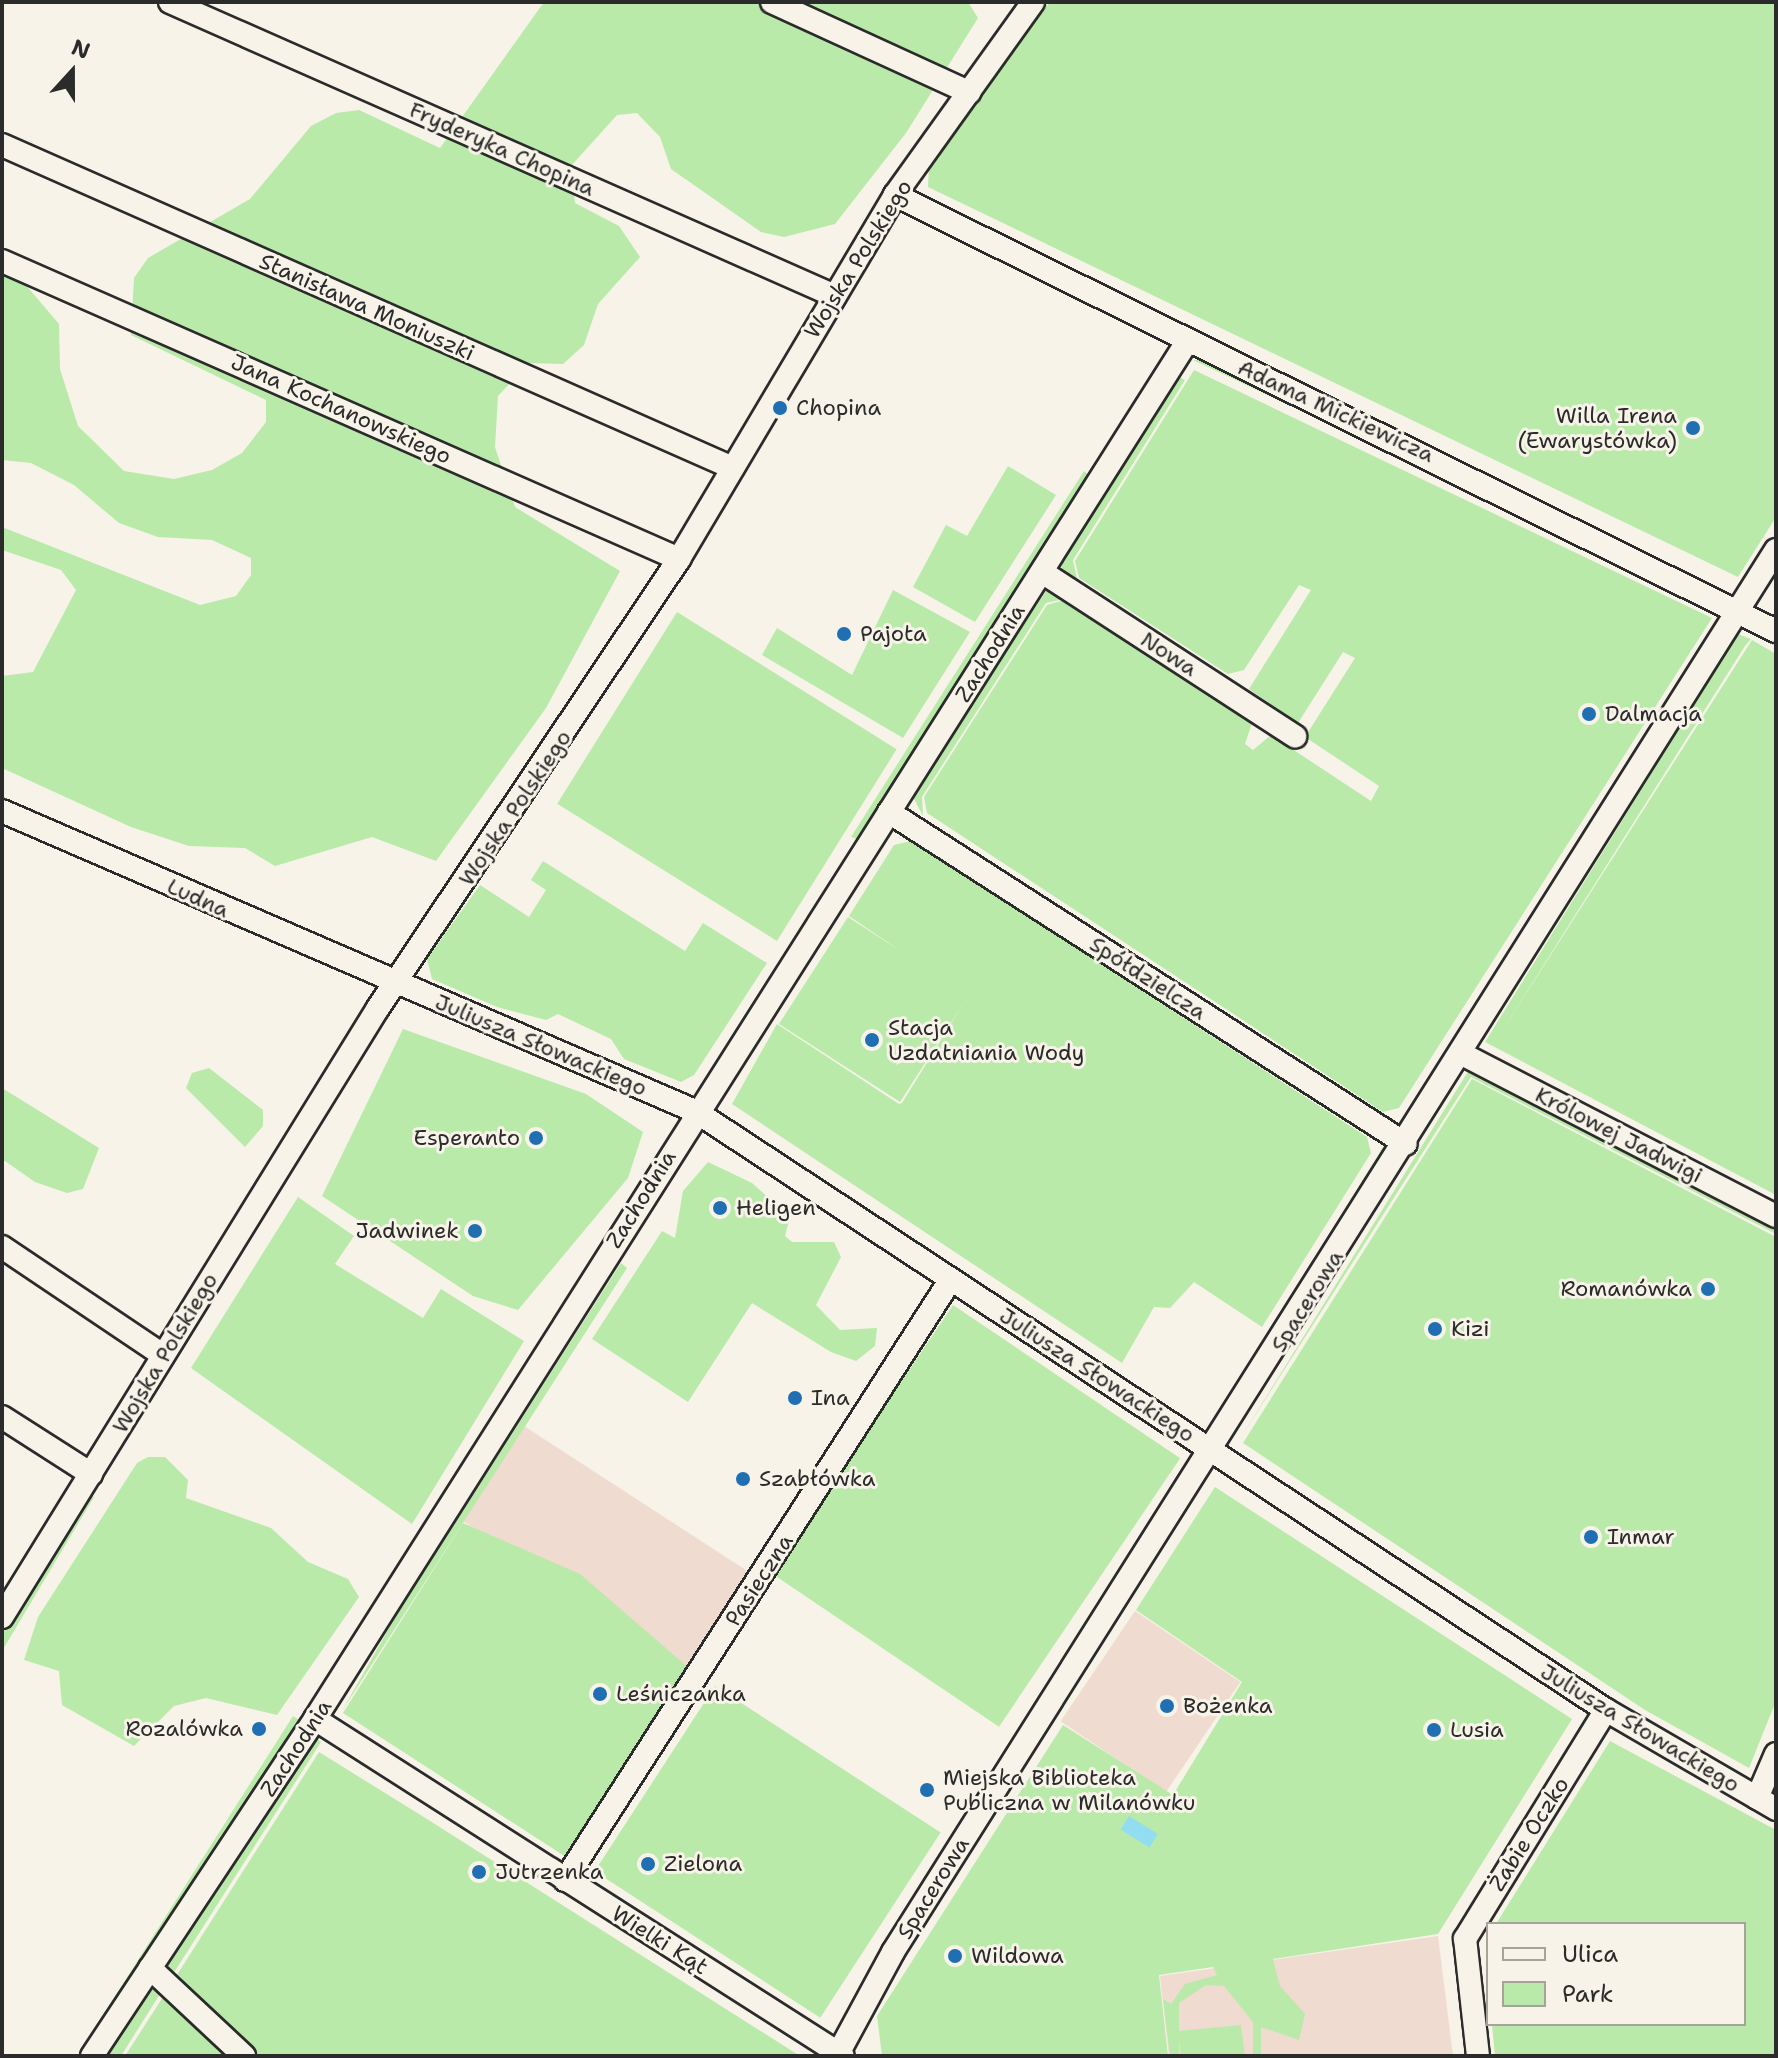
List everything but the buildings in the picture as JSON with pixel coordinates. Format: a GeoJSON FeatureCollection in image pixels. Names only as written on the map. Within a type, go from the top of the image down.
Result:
{"type":"FeatureCollection","features":[{"type":"Feature","properties":{"kind":"street","name":"Fryderyka Chopina"},"geometry":{"type":"LineString","coordinates":[[170,2],[835,296]]}},
{"type":"Feature","properties":{"kind":"street"},"geometry":{"type":"LineString","coordinates":[[772,2],[969,92]]}},
{"type":"Feature","properties":{"kind":"street","name":"Wojska Polskiego"},"geometry":{"type":"LineString","coordinates":[[2,1617],[395,984],[679,559],[895,195],[1033,2]]}},
{"type":"Feature","properties":{"kind":"street","name":"Stanisława Moniuszki"},"geometry":{"type":"LineString","coordinates":[[2,145],[733,468]]}},
{"type":"Feature","properties":{"kind":"street","name":"Adama Mickiewicza"},"geometry":{"type":"LineString","coordinates":[[895,195],[1738,608],[1776,631]]}},
{"type":"Feature","properties":{"kind":"street","name":"Jana Kochanowskiego"},"geometry":{"type":"LineString","coordinates":[[2,261],[679,559]]}},
{"type":"Feature","properties":{"kind":"street","name":"Zachodnia"},"geometry":{"type":"LineString","coordinates":[[92,2056],[315,1719],[695,1111],[1188,340]]}},
{"type":"Feature","properties":{"kind":"street","name":"Spacerowa"},"geometry":{"type":"LineString","coordinates":[[841,2054],[893,1952],[1406,1144],[1776,550]]}},
{"type":"Feature","properties":{"kind":"street","name":"Nowa"},"geometry":{"type":"LineString","coordinates":[[1042,572],[1295,736]]}},
{"type":"Feature","properties":{"kind":"street","name":"Ludna"},"geometry":{"type":"LineString","coordinates":[[2,811],[395,984]]}},
{"type":"Feature","properties":{"kind":"street","name":"Spółdzielcza"},"geometry":{"type":"LineString","coordinates":[[889,812],[1406,1144]]}},
{"type":"Feature","properties":{"kind":"street","name":"Juliusza Słowackiego"},"geometry":{"type":"LineString","coordinates":[[395,984],[695,1111],[1606,1710],[1767,1804]]}},
{"type":"Feature","properties":{"kind":"street","name":"Królowej Jadwigi"},"geometry":{"type":"LineString","coordinates":[[1462,1054],[1776,1216]]}},
{"type":"Feature","properties":{"kind":"street"},"geometry":{"type":"LineString","coordinates":[[2,1247],[163,1355]]}},
{"type":"Feature","properties":{"kind":"street","name":"Pasieczna"},"geometry":{"type":"LineString","coordinates":[[565,1880],[951,1279]]}},
{"type":"Feature","properties":{"kind":"street"},"geometry":{"type":"LineString","coordinates":[[2,1417],[91,1474]]}},
{"type":"Feature","properties":{"kind":"street","name":"Żabie Oczko"},"geometry":{"type":"LineString","coordinates":[[1478,2056],[1465,1939],[1606,1710]]}},
{"type":"Feature","properties":{"kind":"street","name":"Wielki Kąt"},"geometry":{"type":"LineString","coordinates":[[315,1719],[841,2054]]}},
{"type":"Feature","properties":{"kind":"street"},"geometry":{"type":"LineString","coordinates":[[1767,1804],[1776,1754]]}},
{"type":"Feature","properties":{"kind":"street"},"geometry":{"type":"LineString","coordinates":[[150,1968],[244,2056]]}},
{"type":"Feature","properties":{"kind":"shaded area"},"geometry":{"type":"Polygon","coordinates":[[[524,1426],[750,1573],[688,1667],[462,1521],[524,1426]]]}},
{"type":"Feature","properties":{"kind":"shaded area"},"geometry":{"type":"Polygon","coordinates":[[[1135,1611],[1240,1682],[1166,1792],[1061,1721],[1135,1611]]]}},
{"type":"Feature","properties":{"kind":"shaded area"},"geometry":{"type":"Polygon","coordinates":[[[1438,1936],[1453,2056],[1169,2056],[1160,1976],[1438,1936]]]}},
{"type":"Feature","properties":{"kind":"green space"},"geometry":{"type":"Polygon","coordinates":[[[544,2],[968,2],[978,18],[906,133],[835,224],[784,237],[761,232],[671,169],[660,137],[637,113],[617,115],[571,166],[575,203],[619,226],[640,257],[598,304],[584,345],[563,364],[529,363],[498,396],[495,447],[515,507],[620,571],[546,708],[436,861],[372,837],[275,866],[245,848],[189,846],[131,827],[2,768],[2,676],[33,672],[76,590],[61,570],[2,550],[2,527],[200,605],[236,596],[251,575],[251,558],[212,540],[158,537],[119,523],[74,485],[31,463],[2,460],[2,257],[59,324],[60,369],[78,426],[124,471],[174,479],[212,470],[242,453],[266,422],[266,400],[131,335],[134,278],[148,258],[250,199],[311,126],[336,113],[359,110],[440,148],[544,2]]]}},
{"type":"Feature","properties":{"kind":"green space"},"geometry":{"type":"Polygon","coordinates":[[[1050,2],[1776,2],[1776,517],[1738,577],[928,187],[929,167],[1050,2]]]}},
{"type":"Feature","properties":{"kind":"green space"},"geometry":{"type":"Polygon","coordinates":[[[1193,360],[1202,360],[1711,608],[1306,413],[1193,360]]]}},
{"type":"Feature","properties":{"kind":"green space"},"geometry":{"type":"Polygon","coordinates":[[[1194,370],[1712,618],[1399,1108],[1383,1112],[927,813],[924,797],[1047,605],[1064,600],[1252,723],[1245,744],[1253,750],[1271,735],[1371,801],[1379,786],[1305,737],[1355,658],[1343,652],[1298,723],[1249,689],[1311,590],[1299,585],[1244,670],[1228,674],[1079,578],[1075,561],[1194,370]]]}},
{"type":"Feature","properties":{"kind":"green space"},"geometry":{"type":"Polygon","coordinates":[[[1174,374],[1185,380],[1073,560],[1077,579],[1062,571],[1061,558],[1174,374]]]}},
{"type":"Feature","properties":{"kind":"green space"},"geometry":{"type":"Polygon","coordinates":[[[1008,466],[1056,495],[975,622],[913,587],[946,525],[967,536],[1008,466]]]}},
{"type":"Feature","properties":{"kind":"green space"},"geometry":{"type":"Polygon","coordinates":[[[1084,471],[1090,476],[860,840],[851,837],[1084,471]]]}},
{"type":"Feature","properties":{"kind":"green space"},"geometry":{"type":"Polygon","coordinates":[[[1048,588],[1064,599],[1046,603],[922,797],[923,816],[912,795],[1048,588]]]}},
{"type":"Feature","properties":{"kind":"green space"},"geometry":{"type":"Polygon","coordinates":[[[893,590],[970,632],[903,738],[762,655],[777,628],[852,675],[893,590]]]}},
{"type":"Feature","properties":{"kind":"green space"},"geometry":{"type":"Polygon","coordinates":[[[677,612],[897,749],[777,941],[557,804],[677,612]]]}},
{"type":"Feature","properties":{"kind":"green space"},"geometry":{"type":"Polygon","coordinates":[[[1738,634],[1751,639],[1497,1039],[1752,640],[1776,654],[1776,1195],[1485,1042],[1738,634]]]}},
{"type":"Feature","properties":{"kind":"green space"},"geometry":{"type":"Polygon","coordinates":[[[911,841],[1367,1137],[1371,1153],[1262,1327],[1194,1282],[1170,1308],[1154,1307],[1122,1363],[732,1104],[777,1024],[899,1104],[902,1103],[965,1001],[900,1102],[779,1024],[848,917],[902,952],[849,916],[894,845],[911,841]]]}},
{"type":"Feature","properties":{"kind":"green space"},"geometry":{"type":"Polygon","coordinates":[[[543,861],[685,951],[703,923],[767,963],[694,1075],[681,1082],[624,1059],[611,1039],[558,1014],[546,1020],[497,1007],[432,979],[427,959],[480,885],[529,917],[546,890],[531,880],[543,861]]]}},
{"type":"Feature","properties":{"kind":"green space"},"geometry":{"type":"Polygon","coordinates":[[[403,1029],[586,1094],[643,1132],[628,1178],[518,1310],[473,1296],[322,1196],[403,1029]]]}},
{"type":"Feature","properties":{"kind":"green space"},"geometry":{"type":"Polygon","coordinates":[[[209,1068],[263,1110],[263,1126],[245,1147],[186,1088],[192,1073],[209,1068]]]}},
{"type":"Feature","properties":{"kind":"green space"},"geometry":{"type":"Polygon","coordinates":[[[1469,1070],[1776,1227],[1776,1234],[1471,1077],[1240,1439],[1469,1070]]]}},
{"type":"Feature","properties":{"kind":"green space"},"geometry":{"type":"Polygon","coordinates":[[[1472,1079],[1776,1237],[1776,1701],[1749,1768],[1645,1710],[1243,1443],[1472,1079]]]}},
{"type":"Feature","properties":{"kind":"green space"},"geometry":{"type":"Polygon","coordinates":[[[2,1088],[99,1148],[83,1189],[67,1193],[35,1182],[2,1159],[2,1088]]]}},
{"type":"Feature","properties":{"kind":"green space"},"geometry":{"type":"Polygon","coordinates":[[[1383,1147],[1387,1149],[1336,1224],[1383,1147]]]}},
{"type":"Feature","properties":{"kind":"green space"},"geometry":{"type":"Polygon","coordinates":[[[708,1162],[752,1183],[790,1217],[785,1236],[792,1242],[834,1242],[841,1257],[816,1305],[840,1330],[877,1328],[875,1346],[856,1361],[831,1352],[752,1303],[688,1402],[592,1339],[662,1231],[675,1238],[683,1191],[708,1162]]]}},
{"type":"Feature","properties":{"kind":"green space"},"geometry":{"type":"Polygon","coordinates":[[[298,1197],[354,1236],[335,1264],[423,1318],[441,1289],[524,1341],[412,1524],[191,1368],[298,1197]]]}},
{"type":"Feature","properties":{"kind":"green space"},"geometry":{"type":"Polygon","coordinates":[[[621,1263],[627,1268],[342,1711],[397,1614],[621,1263]]]}},
{"type":"Feature","properties":{"kind":"green space"},"geometry":{"type":"Polygon","coordinates":[[[953,1305],[1180,1458],[999,1727],[772,1574],[953,1305]]]}},
{"type":"Feature","properties":{"kind":"green space"},"geometry":{"type":"Polygon","coordinates":[[[148,1457],[165,1457],[188,1480],[186,1498],[271,1528],[308,1562],[348,1579],[359,1597],[277,1715],[206,1698],[174,1706],[134,1746],[62,1705],[59,1671],[24,1660],[38,1617],[137,1463],[148,1457]]]}},
{"type":"Feature","properties":{"kind":"green space"},"geometry":{"type":"Polygon","coordinates":[[[1215,1487],[1572,1719],[1438,1934],[1273,1959],[1280,1986],[1305,2014],[1299,2040],[1261,2027],[1261,2056],[1253,2056],[1253,2022],[1224,1986],[1206,1985],[1179,2003],[1179,2056],[1170,2056],[1163,1999],[1171,2004],[1185,1984],[1217,1975],[1213,1967],[1159,1975],[1168,2056],[882,2056],[877,2016],[1063,1725],[1173,1795],[1242,1682],[1136,1610],[1215,1487]]]}},
{"type":"Feature","properties":{"kind":"green space"},"geometry":{"type":"Polygon","coordinates":[[[87,1493],[94,1497],[2,1651],[2,1632],[87,1493]]]}},
{"type":"Feature","properties":{"kind":"green space"},"geometry":{"type":"Polygon","coordinates":[[[463,1523],[580,1574],[690,1669],[569,1859],[343,1713],[463,1523]]]}},
{"type":"Feature","properties":{"kind":"green space"},"geometry":{"type":"Polygon","coordinates":[[[715,1686],[941,1833],[820,2018],[595,1871],[715,1686]]]}},
{"type":"Feature","properties":{"kind":"green space"},"geometry":{"type":"Polygon","coordinates":[[[293,1716],[302,1722],[77,2056],[293,1716]]]}},
{"type":"Feature","properties":{"kind":"green space"},"geometry":{"type":"Polygon","coordinates":[[[314,1737],[321,1742],[173,1974],[163,1967],[314,1737]]]}},
{"type":"Feature","properties":{"kind":"green space"},"geometry":{"type":"Polygon","coordinates":[[[1610,1741],[1776,1830],[1776,2056],[1495,2056],[1492,2026],[1746,2026],[1746,1922],[1497,1922],[1610,1741]]]}},
{"type":"Feature","properties":{"kind":"green space"},"geometry":{"type":"Polygon","coordinates":[[[319,1752],[800,2056],[260,2056],[175,1978],[319,1752]]]}},
{"type":"Feature","properties":{"kind":"green space"},"geometry":{"type":"Polygon","coordinates":[[[150,1986],[160,1994],[121,2056],[103,2056],[150,1986]]]}},
{"type":"Feature","properties":{"kind":"green space"},"geometry":{"type":"Polygon","coordinates":[[[163,1997],[226,2056],[125,2056],[163,1997]]]}},
{"type":"Feature","properties":{"kind":"green space"},"geometry":{"type":"Polygon","coordinates":[[[1241,2025],[1245,2056],[1181,2056],[1178,2031],[1241,2025]]]}},
{"type":"Feature","properties":{"kind":"water"},"geometry":{"type":"Polygon","coordinates":[[[1129,1816],[1158,1834],[1149,1848],[1121,1830],[1129,1816]]]}},
{"type":"Feature","properties":{"kind":"place","name":"Chopina"},"geometry":{"type":"Point","coordinates":[780,408]}},
{"type":"Feature","properties":{"kind":"place","name":"Willa Irena (Ewarystówka)"},"geometry":{"type":"Point","coordinates":[1693,428]}},
{"type":"Feature","properties":{"kind":"place","name":"Pajota"},"geometry":{"type":"Point","coordinates":[844,634]}},
{"type":"Feature","properties":{"kind":"place","name":"Dalmacja"},"geometry":{"type":"Point","coordinates":[1589,714]}},
{"type":"Feature","properties":{"kind":"place","name":"Stacja Uzdatniania Wody"},"geometry":{"type":"Point","coordinates":[872,1040]}},
{"type":"Feature","properties":{"kind":"place","name":"Esperanto"},"geometry":{"type":"Point","coordinates":[536,1138]}},
{"type":"Feature","properties":{"kind":"place","name":"Heligen"},"geometry":{"type":"Point","coordinates":[720,1208]}},
{"type":"Feature","properties":{"kind":"place","name":"Jadwinek"},"geometry":{"type":"Point","coordinates":[475,1231]}},
{"type":"Feature","properties":{"kind":"place","name":"Romanówka"},"geometry":{"type":"Point","coordinates":[1708,1289]}},
{"type":"Feature","properties":{"kind":"place","name":"Kizi"},"geometry":{"type":"Point","coordinates":[1435,1329]}},
{"type":"Feature","properties":{"kind":"place","name":"Ina"},"geometry":{"type":"Point","coordinates":[795,1398]}},
{"type":"Feature","properties":{"kind":"place","name":"Szabłówka"},"geometry":{"type":"Point","coordinates":[743,1479]}},
{"type":"Feature","properties":{"kind":"place","name":"Inmar"},"geometry":{"type":"Point","coordinates":[1591,1537]}},
{"type":"Feature","properties":{"kind":"place","name":"Leśniczanka"},"geometry":{"type":"Point","coordinates":[600,1694]}},
{"type":"Feature","properties":{"kind":"place","name":"Bożenka"},"geometry":{"type":"Point","coordinates":[1167,1706]}},
{"type":"Feature","properties":{"kind":"place","name":"Rozalówka"},"geometry":{"type":"Point","coordinates":[259,1729]}},
{"type":"Feature","properties":{"kind":"place","name":"Lusia"},"geometry":{"type":"Point","coordinates":[1434,1730]}},
{"type":"Feature","properties":{"kind":"place","name":"Miejska Biblioteka Publiczna w Milanówku"},"geometry":{"type":"Point","coordinates":[927,1790]}},
{"type":"Feature","properties":{"kind":"place","name":"Zielona"},"geometry":{"type":"Point","coordinates":[648,1864]}},
{"type":"Feature","properties":{"kind":"place","name":"Jutrzenka"},"geometry":{"type":"Point","coordinates":[479,1872]}},
{"type":"Feature","properties":{"kind":"place","name":"Wildowa"},"geometry":{"type":"Point","coordinates":[955,1956]}}]}
